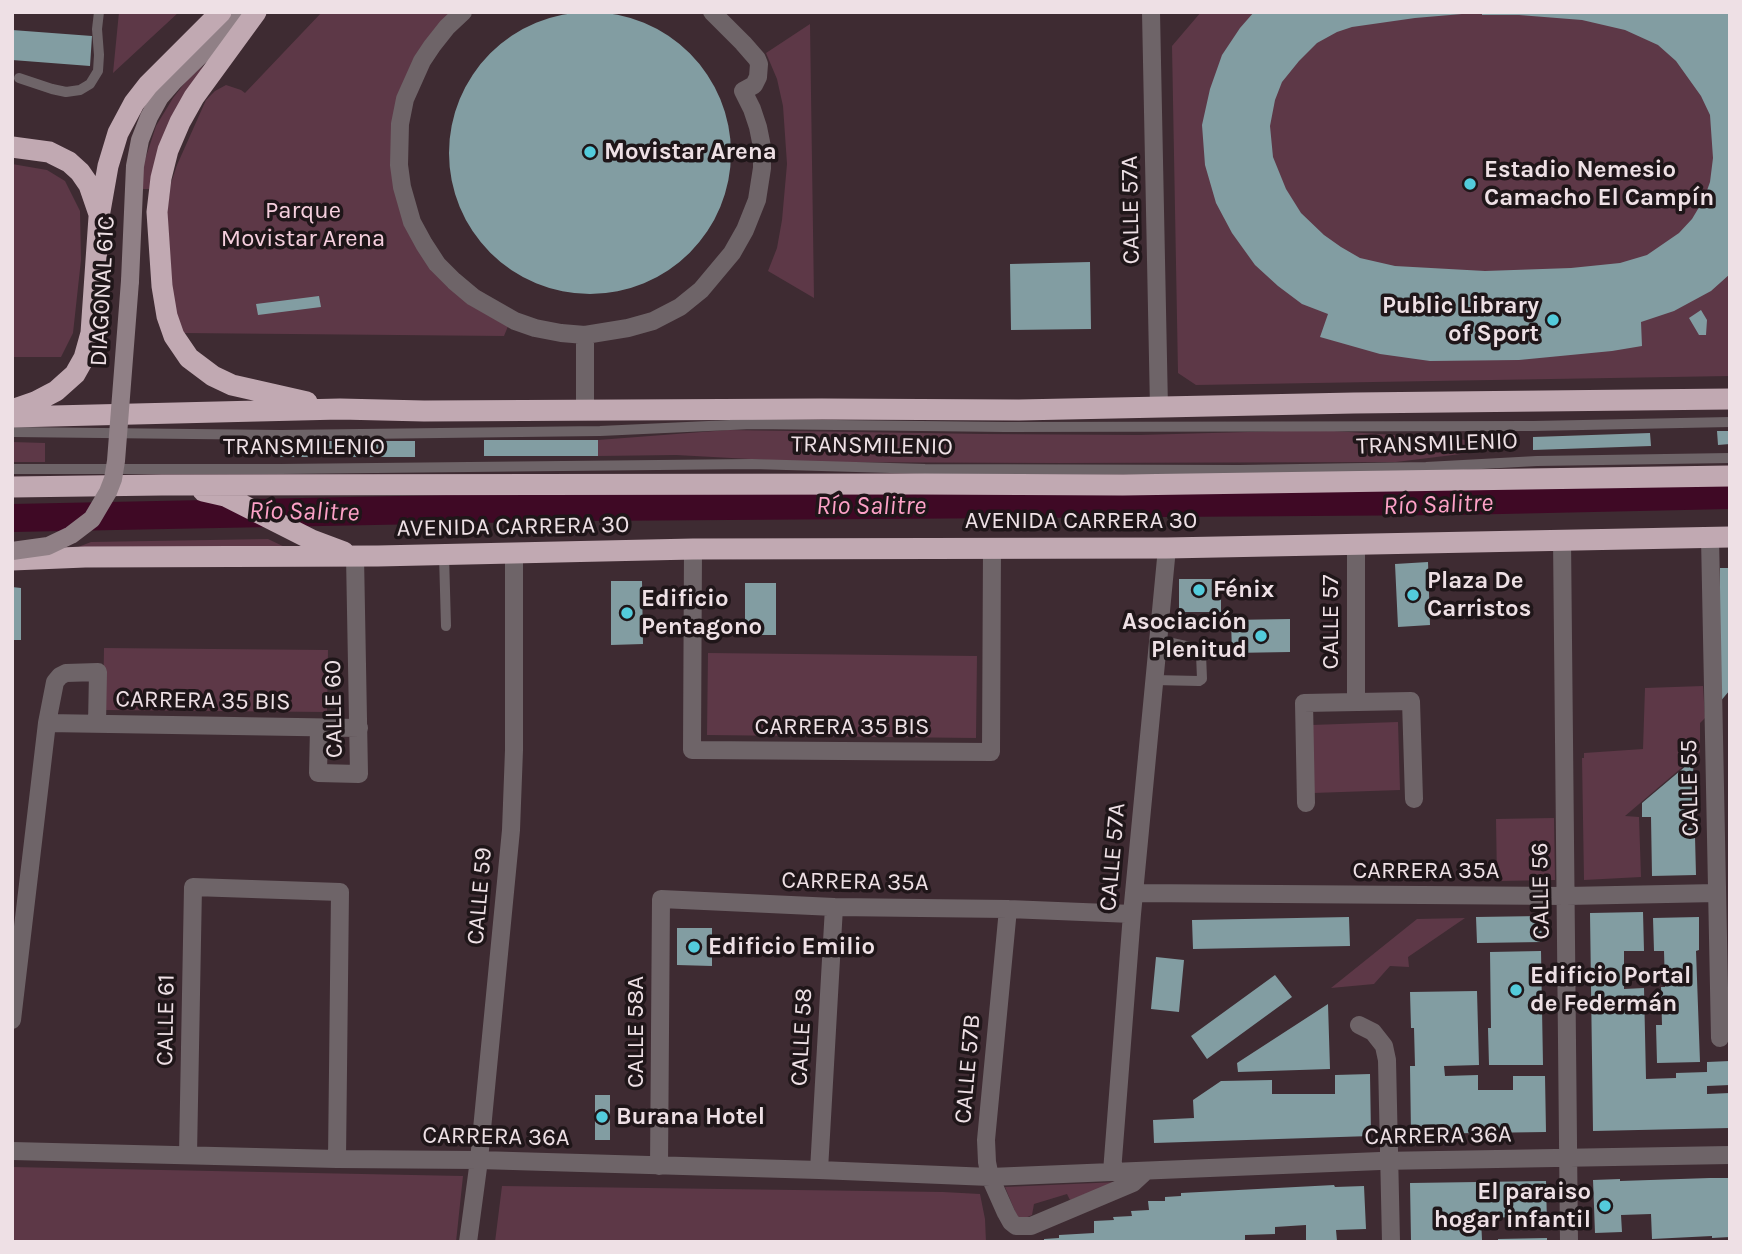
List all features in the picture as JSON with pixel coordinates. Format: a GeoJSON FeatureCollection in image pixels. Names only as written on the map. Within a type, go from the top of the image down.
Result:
{"type":"FeatureCollection","features":[{"type":"Feature","properties":{"kind":"highway"},"geometry":{"type":"LineString","coordinates":[[12,410],[56,391],[75,374],[84,358],[91,333],[99,217],[118,133],[129,111],[148,85],[221,12]]}},
{"type":"Feature","properties":{"kind":"highway"},"geometry":{"type":"LineString","coordinates":[[256,12],[194,97],[168,150],[157,212],[162,286],[167,316],[174,336],[189,358],[213,376],[232,385],[340,410]]}},
{"type":"Feature","properties":{"kind":"highway"},"geometry":{"type":"LineString","coordinates":[[12,147],[49,152],[69,162],[89,185],[99,217]]}},
{"type":"Feature","properties":{"kind":"highway"},"geometry":{"type":"LineString","coordinates":[[12,417],[340,410],[1019,410],[1354,402],[1730,399]]}},
{"type":"Feature","properties":{"kind":"highway","name":"AVENIDA CARRERA 30"},"geometry":{"type":"LineString","coordinates":[[12,487],[1123,485],[1730,476]]}},
{"type":"Feature","properties":{"kind":"highway"},"geometry":{"type":"LineString","coordinates":[[162,485],[223,496],[312,540],[355,556]]}},
{"type":"Feature","properties":{"kind":"highway","name":"AVENIDA CARRERA 30"},"geometry":{"type":"LineString","coordinates":[[12,560],[85,557],[514,554],[693,549],[1167,548],[1720,537]]}},
{"type":"Feature","properties":{"kind":"main road","name":"DIAGONAL 61C"},"geometry":{"type":"LineString","coordinates":[[12,551],[48,546],[71,535],[92,519],[108,492],[116,461],[130,281],[135,166],[140,140],[160,97],[245,12]]}},
{"type":"Feature","properties":{"kind":"street"},"geometry":{"type":"LineString","coordinates":[[463,12],[432,46],[405,99],[400,124],[399,165],[412,222],[437,264],[473,296],[515,321],[534,328],[585,335],[653,321],[680,307],[701,290],[732,253],[757,200],[762,147],[752,109],[743,91],[754,85],[759,64],[743,43],[712,12]]}},
{"type":"Feature","properties":{"kind":"street","name":"CALLE 57A"},"geometry":{"type":"LineString","coordinates":[[1151,12],[1159,408]]}},
{"type":"Feature","properties":{"kind":"street"},"geometry":{"type":"LineString","coordinates":[[585,335],[585,410]]}},
{"type":"Feature","properties":{"kind":"street","name":"CALLE 55"},"geometry":{"type":"LineString","coordinates":[[1720,537],[1722,732],[1717,893],[1724,972],[1720,1038]]}},
{"type":"Feature","properties":{"kind":"street","name":"CALLE 56"},"geometry":{"type":"LineString","coordinates":[[1562,540],[1570,1242]]}},
{"type":"Feature","properties":{"kind":"street","name":"CALLE 57"},"geometry":{"type":"LineString","coordinates":[[1356,543],[1356,702]]}},
{"type":"Feature","properties":{"kind":"street","name":"CARRERA 35 BIS"},"geometry":{"type":"LineString","coordinates":[[693,549],[692,750],[991,752],[992,547]]}},
{"type":"Feature","properties":{"kind":"street","name":"CALLE 57A"},"geometry":{"type":"LineString","coordinates":[[1112,1172],[1132,914],[1167,548]]}},
{"type":"Feature","properties":{"kind":"street","name":"CALLE 59"},"geometry":{"type":"LineString","coordinates":[[468,1242],[480,1160],[511,830],[514,750],[514,554]]}},
{"type":"Feature","properties":{"kind":"street","name":"CALLE 60"},"geometry":{"type":"LineString","coordinates":[[319,728],[318,774],[359,774],[355,556]]}},
{"type":"Feature","properties":{"kind":"street"},"geometry":{"type":"LineString","coordinates":[[12,1020],[20,882],[47,723],[55,682],[60,676],[66,673],[98,673],[97,724]]}},
{"type":"Feature","properties":{"kind":"street"},"geometry":{"type":"LineString","coordinates":[[1306,803],[1304,703],[1411,701],[1414,799]]}},
{"type":"Feature","properties":{"kind":"street","name":"CARRERA 35 BIS"},"geometry":{"type":"LineString","coordinates":[[47,723],[359,728]]}},
{"type":"Feature","properties":{"kind":"street","name":"CALLE 61"},"geometry":{"type":"LineString","coordinates":[[188,1155],[193,887],[340,891],[337,1159]]}},
{"type":"Feature","properties":{"kind":"street","name":"CARRERA 35A"},"geometry":{"type":"LineString","coordinates":[[1134,893],[1566,896],[1717,893]]}},
{"type":"Feature","properties":{"kind":"street","name":"CARRERA 35A"},"geometry":{"type":"LineString","coordinates":[[661,899],[834,907],[1132,914]]}},
{"type":"Feature","properties":{"kind":"street","name":"CALLE 58A"},"geometry":{"type":"LineString","coordinates":[[659,1166],[661,899]]}},
{"type":"Feature","properties":{"kind":"street","name":"CALLE 58"},"geometry":{"type":"LineString","coordinates":[[819,1170],[834,907]]}},
{"type":"Feature","properties":{"kind":"street","name":"CALLE 57B"},"geometry":{"type":"LineString","coordinates":[[1007,909],[986,1140],[990,1177],[1006,1213],[1016,1226],[1031,1226],[1133,1183],[1146,1171]]}},
{"type":"Feature","properties":{"kind":"street"},"geometry":{"type":"LineString","coordinates":[[1359,1025],[1373,1032],[1384,1046],[1387,1060],[1391,1242]]}},
{"type":"Feature","properties":{"kind":"street","name":"CARRERA 36A"},"geometry":{"type":"LineString","coordinates":[[12,1151],[480,1160],[990,1177],[1390,1161],[1730,1155]]}},
{"type":"Feature","properties":{"kind":"lane"},"geometry":{"type":"LineString","coordinates":[[19,78],[66,92],[80,90],[90,84],[98,71],[99,12]]}},
{"type":"Feature","properties":{"kind":"lane","name":"TRANSMILENIO"},"geometry":{"type":"LineString","coordinates":[[12,432],[281,435],[600,431],[752,424],[1005,427],[1533,426],[1730,422]]}},
{"type":"Feature","properties":{"kind":"lane","name":"TRANSMILENIO"},"geometry":{"type":"LineString","coordinates":[[12,469],[752,464],[939,469],[1240,470],[1730,458]]}},
{"type":"Feature","properties":{"kind":"lane"},"geometry":{"type":"LineString","coordinates":[[444,555],[446,626]]}},
{"type":"Feature","properties":{"kind":"lane"},"geometry":{"type":"LineString","coordinates":[[1154,680],[1202,679],[1201,654],[1195,648],[1158,640]]}},
{"type":"Feature","properties":{"kind":"green space"},"geometry":{"type":"Polygon","coordinates":[[[119,12],[179,12],[113,73],[119,12]]]}},
{"type":"Feature","properties":{"kind":"green space","name":"Parque Movistar Arena"},"geometry":{"type":"Polygon","coordinates":[[[322,12],[460,12],[408,100],[404,185],[439,262],[513,314],[504,336],[182,333],[174,315],[167,213],[171,183],[177,165],[206,100],[226,85],[245,93],[322,12]]]}},
{"type":"Feature","properties":{"kind":"green space","name":"Estadio Nemesio Camacho El Campín"},"geometry":{"type":"Polygon","coordinates":[[[1201,12],[1730,12],[1730,376],[1196,385],[1178,373],[1172,46],[1201,12]]]}},
{"type":"Feature","properties":{"kind":"green space"},"geometry":{"type":"Polygon","coordinates":[[[810,24],[814,298],[768,271],[777,248],[782,220],[787,164],[783,106],[777,79],[766,53],[810,24]]]}},
{"type":"Feature","properties":{"kind":"green space"},"geometry":{"type":"Polygon","coordinates":[[[203,66],[149,189],[140,189],[143,166],[156,126],[187,80],[203,66]]]}},
{"type":"Feature","properties":{"kind":"green space"},"geometry":{"type":"Polygon","coordinates":[[[12,164],[47,170],[65,181],[80,211],[81,260],[73,333],[61,357],[12,357],[12,164]]]}},
{"type":"Feature","properties":{"kind":"green space"},"geometry":{"type":"Polygon","coordinates":[[[728,430],[1139,435],[1319,430],[1469,440],[1469,453],[1396,462],[805,462],[676,455],[598,456],[598,440],[728,430]]]}},
{"type":"Feature","properties":{"kind":"green space"},"geometry":{"type":"Polygon","coordinates":[[[12,442],[45,443],[45,462],[12,462],[12,442]]]}},
{"type":"Feature","properties":{"kind":"green space"},"geometry":{"type":"Polygon","coordinates":[[[268,539],[289,549],[73,549],[91,542],[268,539]]]}},
{"type":"Feature","properties":{"kind":"green space"},"geometry":{"type":"Polygon","coordinates":[[[104,648],[328,650],[327,712],[103,710],[104,648]]]}},
{"type":"Feature","properties":{"kind":"green space"},"geometry":{"type":"Polygon","coordinates":[[[708,653],[977,656],[976,738],[707,735],[708,653]]]}},
{"type":"Feature","properties":{"kind":"green space"},"geometry":{"type":"Polygon","coordinates":[[[1703,686],[1705,718],[1700,723],[1700,752],[1625,816],[1639,817],[1641,877],[1584,880],[1584,753],[1643,749],[1645,688],[1703,686]]]}},
{"type":"Feature","properties":{"kind":"green space"},"geometry":{"type":"Polygon","coordinates":[[[1398,722],[1400,790],[1313,793],[1311,725],[1398,722]]]}},
{"type":"Feature","properties":{"kind":"green space"},"geometry":{"type":"Polygon","coordinates":[[[1554,818],[1555,880],[1497,881],[1496,819],[1554,818]]]}},
{"type":"Feature","properties":{"kind":"green space"},"geometry":{"type":"Polygon","coordinates":[[[1465,918],[1408,957],[1409,967],[1390,966],[1374,984],[1331,988],[1417,919],[1465,918]]]}},
{"type":"Feature","properties":{"kind":"green space"},"geometry":{"type":"Polygon","coordinates":[[[12,1167],[463,1176],[456,1242],[12,1242],[12,1167]]]}},
{"type":"Feature","properties":{"kind":"green space"},"geometry":{"type":"Polygon","coordinates":[[[1118,1182],[1070,1200],[1067,1194],[1034,1204],[1032,1215],[1023,1219],[1017,1216],[1005,1187],[1118,1182]]]}},
{"type":"Feature","properties":{"kind":"green space"},"geometry":{"type":"Polygon","coordinates":[[[502,1186],[980,1194],[986,1242],[495,1242],[502,1186]]]}},
{"type":"Feature","properties":{"kind":"water","name":"Río Salitre"},"geometry":{"type":"Polygon","coordinates":[[[1730,479],[1730,509],[1456,515],[581,521],[12,532],[12,504],[592,492],[1730,479]]]}},
{"type":"Feature","properties":{"kind":"building","name":"Movistar Arena"},"geometry":{"type":"Polygon","coordinates":[[[604,12],[618,14],[657,28],[690,53],[715,86],[729,125],[729,181],[715,220],[690,253],[657,278],[631,288],[604,294],[576,294],[562,292],[523,278],[500,262],[481,243],[465,220],[451,181],[449,139],[451,125],[465,86],[481,63],[500,44],[523,28],[562,14],[604,12]]]}},
{"type":"Feature","properties":{"kind":"building"},"geometry":{"type":"Polygon","coordinates":[[[1254,12],[1462,12],[1352,27],[1317,43],[1282,82],[1270,126],[1273,157],[1286,189],[1301,213],[1341,247],[1360,258],[1395,266],[1485,271],[1571,268],[1620,263],[1647,255],[1679,233],[1692,219],[1710,182],[1713,158],[1710,115],[1701,96],[1676,61],[1658,45],[1625,30],[1582,20],[1482,15],[1482,12],[1730,12],[1730,274],[1711,291],[1674,311],[1641,322],[1642,346],[1612,351],[1519,360],[1430,361],[1380,354],[1320,337],[1328,314],[1302,304],[1255,265],[1232,233],[1216,203],[1205,165],[1202,125],[1210,89],[1222,55],[1254,12]]]}},
{"type":"Feature","properties":{"kind":"building"},"geometry":{"type":"Polygon","coordinates":[[[12,30],[92,36],[90,66],[12,60],[12,30]]]}},
{"type":"Feature","properties":{"kind":"building"},"geometry":{"type":"Polygon","coordinates":[[[1090,262],[1091,329],[1011,330],[1010,264],[1090,262]]]}},
{"type":"Feature","properties":{"kind":"building"},"geometry":{"type":"Polygon","coordinates":[[[319,296],[321,307],[258,315],[256,304],[319,296]]]}},
{"type":"Feature","properties":{"kind":"building"},"geometry":{"type":"Polygon","coordinates":[[[1701,310],[1707,320],[1706,335],[1699,335],[1689,318],[1701,310]]]}},
{"type":"Feature","properties":{"kind":"building"},"geometry":{"type":"Polygon","coordinates":[[[1717,431],[1730,431],[1730,444],[1718,445],[1717,431]]]}},
{"type":"Feature","properties":{"kind":"building"},"geometry":{"type":"Polygon","coordinates":[[[1650,433],[1651,446],[1533,450],[1533,437],[1650,433]]]}},
{"type":"Feature","properties":{"kind":"building"},"geometry":{"type":"Polygon","coordinates":[[[484,440],[598,440],[598,456],[484,456],[484,440]]]}},
{"type":"Feature","properties":{"kind":"building"},"geometry":{"type":"Polygon","coordinates":[[[279,441],[415,441],[415,457],[279,457],[279,441]]]}},
{"type":"Feature","properties":{"kind":"building","name":"Plaza De Carristos"},"geometry":{"type":"Polygon","coordinates":[[[1428,562],[1430,625],[1398,627],[1395,564],[1428,562]]]}},
{"type":"Feature","properties":{"kind":"building"},"geometry":{"type":"Polygon","coordinates":[[[1720,568],[1730,568],[1730,690],[1719,703],[1720,568]]]}},
{"type":"Feature","properties":{"kind":"building"},"geometry":{"type":"Polygon","coordinates":[[[1179,579],[1221,579],[1221,612],[1179,612],[1179,579]]]}},
{"type":"Feature","properties":{"kind":"building","name":"Edificio Pentagono"},"geometry":{"type":"Polygon","coordinates":[[[611,581],[642,581],[643,644],[611,645],[611,581]]]}},
{"type":"Feature","properties":{"kind":"building"},"geometry":{"type":"Polygon","coordinates":[[[745,583],[776,583],[776,635],[745,635],[745,583]]]}},
{"type":"Feature","properties":{"kind":"building"},"geometry":{"type":"Polygon","coordinates":[[[12,587],[21,588],[21,640],[12,640],[12,587]]]}},
{"type":"Feature","properties":{"kind":"building","name":"Asociación Plenitud"},"geometry":{"type":"Polygon","coordinates":[[[1290,619],[1290,652],[1232,653],[1231,620],[1290,619]]]}},
{"type":"Feature","properties":{"kind":"building"},"geometry":{"type":"Polygon","coordinates":[[[1693,760],[1696,875],[1652,876],[1651,817],[1642,817],[1642,803],[1693,760]]]}},
{"type":"Feature","properties":{"kind":"building"},"geometry":{"type":"Polygon","coordinates":[[[1643,912],[1644,951],[1624,951],[1624,989],[1644,988],[1646,1079],[1676,1078],[1676,1073],[1707,1072],[1707,1062],[1730,1061],[1730,1085],[1707,1086],[1707,1094],[1730,1093],[1730,1128],[1593,1131],[1590,913],[1643,912]]]}},
{"type":"Feature","properties":{"kind":"building"},"geometry":{"type":"Polygon","coordinates":[[[1541,916],[1542,942],[1477,943],[1476,917],[1541,916]]]}},
{"type":"Feature","properties":{"kind":"building"},"geometry":{"type":"Polygon","coordinates":[[[1349,917],[1350,946],[1193,949],[1192,920],[1349,917]]]}},
{"type":"Feature","properties":{"kind":"building"},"geometry":{"type":"Polygon","coordinates":[[[1699,917],[1699,950],[1696,951],[1700,1062],[1657,1063],[1656,1025],[1662,1025],[1661,987],[1665,987],[1664,951],[1654,951],[1653,918],[1699,917]]]}},
{"type":"Feature","properties":{"kind":"building","name":"Edificio Emilio"},"geometry":{"type":"Polygon","coordinates":[[[677,928],[712,928],[712,966],[677,965],[677,928]]]}},
{"type":"Feature","properties":{"kind":"building","name":"Edificio Portal de Federmán"},"geometry":{"type":"Polygon","coordinates":[[[1541,951],[1543,1065],[1489,1065],[1490,952],[1541,951]]]}},
{"type":"Feature","properties":{"kind":"building"},"geometry":{"type":"Polygon","coordinates":[[[1156,957],[1184,960],[1179,1012],[1151,1009],[1156,957]]]}},
{"type":"Feature","properties":{"kind":"building"},"geometry":{"type":"Polygon","coordinates":[[[1275,975],[1292,997],[1207,1059],[1191,1036],[1275,975]]]}},
{"type":"Feature","properties":{"kind":"building"},"geometry":{"type":"Polygon","coordinates":[[[1477,991],[1479,1065],[1444,1066],[1445,1076],[1478,1075],[1478,1090],[1513,1090],[1513,1076],[1545,1076],[1546,1132],[1411,1134],[1410,1066],[1415,1066],[1410,992],[1477,991]]]}},
{"type":"Feature","properties":{"kind":"building"},"geometry":{"type":"Polygon","coordinates":[[[1328,1004],[1330,1069],[1238,1072],[1237,1063],[1328,1004]]]}},
{"type":"Feature","properties":{"kind":"building"},"geometry":{"type":"Polygon","coordinates":[[[1370,1074],[1371,1136],[1154,1143],[1153,1120],[1194,1118],[1193,1100],[1221,1081],[1272,1080],[1272,1094],[1335,1094],[1335,1075],[1370,1074]]]}},
{"type":"Feature","properties":{"kind":"building","name":"Burana Hotel"},"geometry":{"type":"Polygon","coordinates":[[[595,1095],[610,1095],[610,1140],[595,1140],[595,1095]]]}},
{"type":"Feature","properties":{"kind":"building"},"geometry":{"type":"Polygon","coordinates":[[[1730,1178],[1730,1237],[1652,1239],[1651,1214],[1621,1215],[1622,1232],[1595,1233],[1593,1180],[1730,1178]]]}},
{"type":"Feature","properties":{"kind":"building"},"geometry":{"type":"Polygon","coordinates":[[[1546,1181],[1547,1224],[1516,1224],[1516,1217],[1481,1218],[1482,1240],[1411,1241],[1410,1183],[1546,1181]]]}},
{"type":"Feature","properties":{"kind":"building"},"geometry":{"type":"Polygon","coordinates":[[[1334,1185],[1364,1186],[1366,1229],[1336,1230],[1337,1241],[1306,1242],[1306,1225],[1275,1227],[1275,1234],[1245,1235],[1245,1242],[1044,1242],[1044,1239],[1059,1238],[1059,1235],[1094,1233],[1094,1221],[1132,1216],[1131,1211],[1149,1210],[1148,1201],[1165,1201],[1165,1197],[1181,1196],[1181,1193],[1334,1185]]]}},
{"type":"Feature","properties":{"kind":"building"},"geometry":{"type":"Polygon","coordinates":[[[1547,1238],[1547,1242],[1498,1242],[1498,1239],[1547,1238]]]}},
{"type":"Feature","properties":{"kind":"place","name":"Movistar Arena"},"geometry":{"type":"Point","coordinates":[590,152]}},
{"type":"Feature","properties":{"kind":"place","name":"Estadio Nemesio Camacho El Campín"},"geometry":{"type":"Point","coordinates":[1470,184]}},
{"type":"Feature","properties":{"kind":"place","name":"Public Library of Sport"},"geometry":{"type":"Point","coordinates":[1553,320]}},
{"type":"Feature","properties":{"kind":"place","name":"Fénix"},"geometry":{"type":"Point","coordinates":[1199,590]}},
{"type":"Feature","properties":{"kind":"place","name":"Plaza De Carristos"},"geometry":{"type":"Point","coordinates":[1413,595]}},
{"type":"Feature","properties":{"kind":"place","name":"Edificio Pentagono"},"geometry":{"type":"Point","coordinates":[627,613]}},
{"type":"Feature","properties":{"kind":"place","name":"Asociación Plenitud"},"geometry":{"type":"Point","coordinates":[1261,636]}},
{"type":"Feature","properties":{"kind":"place","name":"Edificio Emilio"},"geometry":{"type":"Point","coordinates":[694,947]}},
{"type":"Feature","properties":{"kind":"place","name":"Edificio Portal de Federmán"},"geometry":{"type":"Point","coordinates":[1516,990]}},
{"type":"Feature","properties":{"kind":"place","name":"Burana Hotel"},"geometry":{"type":"Point","coordinates":[602,1117]}},
{"type":"Feature","properties":{"kind":"place","name":"El paraiso hogar infantil"},"geometry":{"type":"Point","coordinates":[1605,1206]}}]}
